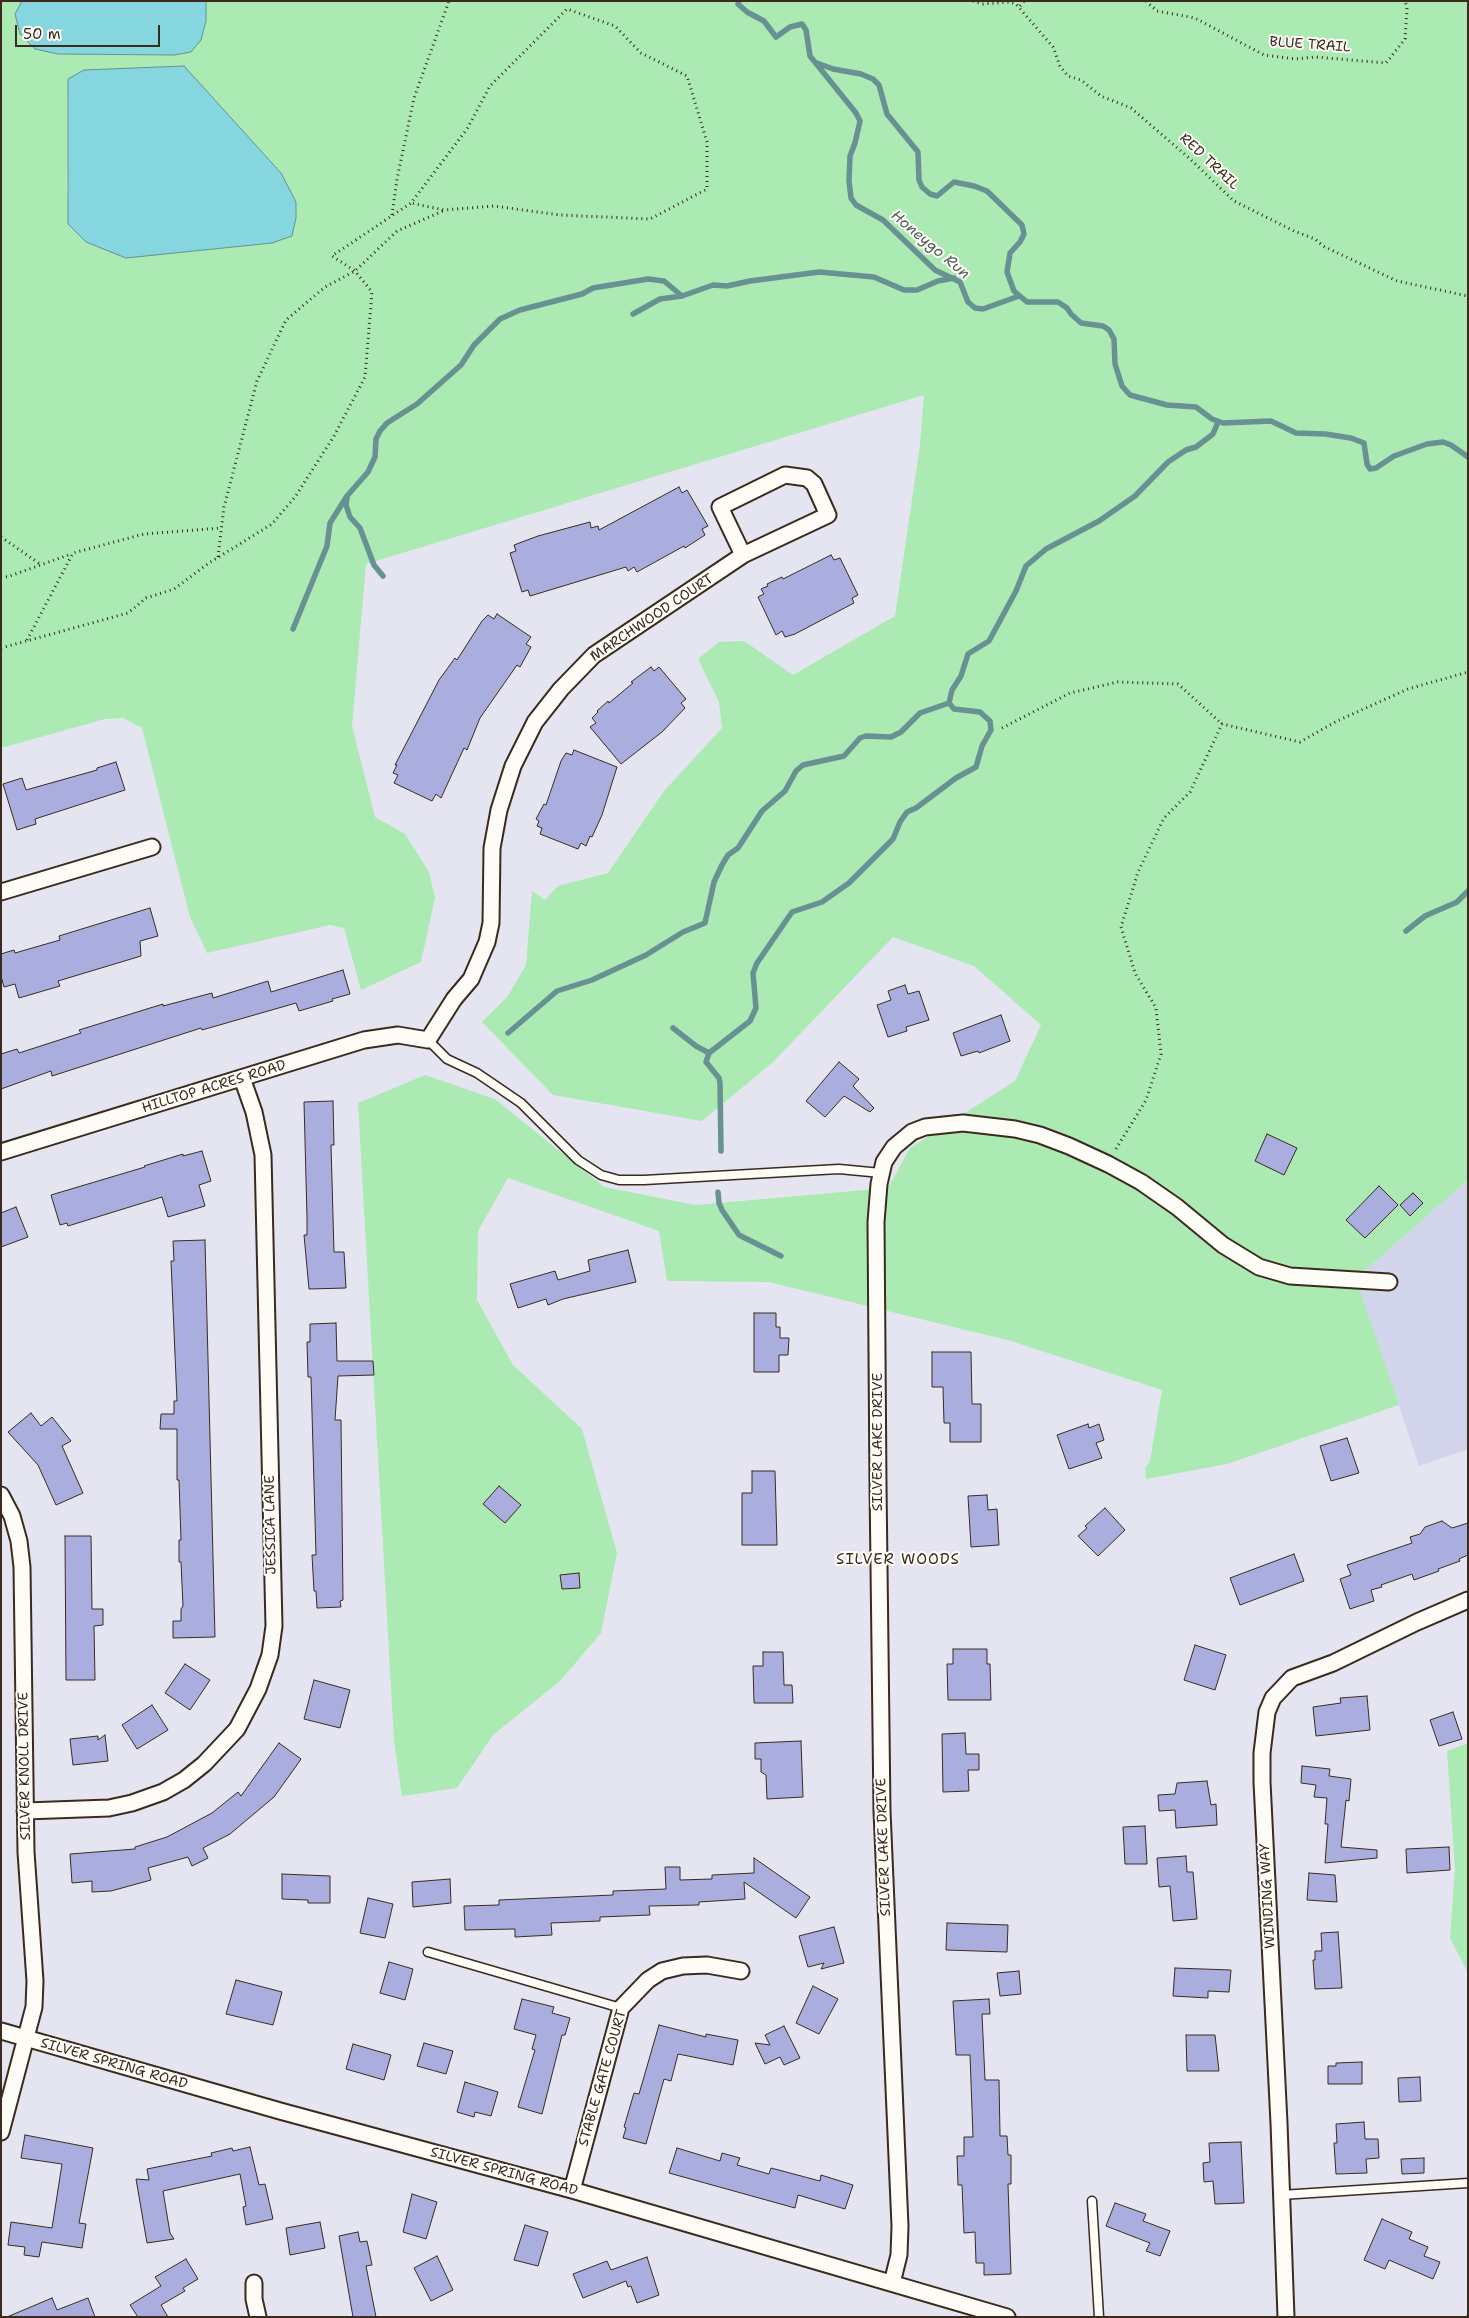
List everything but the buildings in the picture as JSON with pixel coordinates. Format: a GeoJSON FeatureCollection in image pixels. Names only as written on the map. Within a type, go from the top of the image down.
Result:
{"type":"FeatureCollection","features":[{"type":"Feature","properties":{"kind":"street","name":"MARCHWOOD COURT"},"geometry":{"type":"LineString","coordinates":[[428,1040],[454,999],[471,979],[487,942],[491,923],[492,848],[499,810],[513,766],[535,722],[561,689],[594,655],[743,555],[828,515],[814,484],[807,478],[785,475],[720,507],[743,555]]}},
{"type":"Feature","properties":{"kind":"street"},"geometry":{"type":"LineString","coordinates":[[1,892],[152,847]]}},
{"type":"Feature","properties":{"kind":"street","name":"HILLTOP ACRES ROAD"},"geometry":{"type":"LineString","coordinates":[[1,1152],[381,1036],[398,1035],[428,1040]]}},
{"type":"Feature","properties":{"kind":"street","name":"JESSICA LANE"},"geometry":{"type":"LineString","coordinates":[[26,1811],[109,1808],[132,1804],[164,1792],[184,1780],[204,1764],[237,1729],[258,1688],[270,1655],[274,1626],[263,1155],[254,1112],[242,1078]]}},
{"type":"Feature","properties":{"kind":"street","name":"SILVER LAKE DRIVE"},"geometry":{"type":"LineString","coordinates":[[892,2283],[899,2254],[900,2226],[882,1811],[876,1222],[881,1173],[884,1162],[894,1147],[912,1132],[941,1124],[963,1123],[1015,1129],[1040,1135],[1108,1164],[1158,1193],[1222,1245],[1259,1267],[1290,1276],[1389,1282]]}},
{"type":"Feature","properties":{"kind":"street","name":"SILVER KNOLL DRIVE"},"geometry":{"type":"LineString","coordinates":[[1,1495],[12,1516],[19,1541],[22,1568],[27,1870],[35,1981],[34,2007],[27,2039],[1,2132]]}},
{"type":"Feature","properties":{"kind":"street","name":"WINDING WAY"},"geometry":{"type":"LineString","coordinates":[[1286,2317],[1262,1782],[1262,1753],[1267,1712],[1273,1698],[1292,1678],[1333,1663],[1417,1622],[1468,1600]]}},
{"type":"Feature","properties":{"kind":"street","name":"STABLE GATE COURT"},"geometry":{"type":"LineString","coordinates":[[572,2190],[621,2008],[648,1980],[662,1971],[683,1966],[707,1965],[741,1971]]}},
{"type":"Feature","properties":{"kind":"street","name":"SILVER SPRING ROAD"},"geometry":{"type":"LineString","coordinates":[[1,2032],[280,2111],[572,2190],[1006,2317]]}},
{"type":"Feature","properties":{"kind":"street"},"geometry":{"type":"LineString","coordinates":[[254,2283],[254,2299],[258,2317]]}},
{"type":"Feature","properties":{"kind":"lane"},"geometry":{"type":"LineString","coordinates":[[428,1040],[447,1059],[477,1073],[513,1097],[578,1160],[601,1175],[619,1180],[644,1180],[840,1169],[881,1173]]}},
{"type":"Feature","properties":{"kind":"lane"},"geometry":{"type":"LineString","coordinates":[[428,1952],[621,2008]]}},
{"type":"Feature","properties":{"kind":"lane"},"geometry":{"type":"LineString","coordinates":[[1281,2195],[1468,2183]]}},
{"type":"Feature","properties":{"kind":"lane"},"geometry":{"type":"LineString","coordinates":[[1092,2201],[1099,2317]]}},
{"type":"Feature","properties":{"kind":"path"},"geometry":{"type":"LineString","coordinates":[[392,216],[397,179],[414,98],[449,1]]}},
{"type":"Feature","properties":{"kind":"path"},"geometry":{"type":"LineString","coordinates":[[974,1],[982,4],[1010,2],[1020,6],[1024,1]]}},
{"type":"Feature","properties":{"kind":"path","name":"BLUE TRAIL"},"geometry":{"type":"LineString","coordinates":[[1146,1],[1157,11],[1195,18],[1264,54],[1295,59],[1316,57],[1386,63],[1405,39],[1407,8],[1405,1]]}},
{"type":"Feature","properties":{"kind":"path","name":"RED TRAIL"},"geometry":{"type":"LineString","coordinates":[[1020,6],[1053,47],[1060,66],[1068,76],[1081,80],[1100,96],[1131,108],[1189,158],[1234,201],[1294,231],[1315,239],[1323,246],[1397,282],[1468,296]]}},
{"type":"Feature","properties":{"kind":"path"},"geometry":{"type":"LineString","coordinates":[[1,648],[128,613],[146,598],[174,589],[218,558],[272,524],[294,497],[334,436],[365,377],[372,292],[355,271],[332,256],[411,203],[467,129],[490,86],[567,9],[615,26],[641,53],[687,76],[707,142],[707,189],[650,219],[560,215],[494,206],[444,210],[411,203]]}},
{"type":"Feature","properties":{"kind":"path"},"geometry":{"type":"LineString","coordinates":[[218,558],[224,507],[257,381],[286,320],[325,287],[355,271],[397,231],[444,210]]}},
{"type":"Feature","properties":{"kind":"path"},"geometry":{"type":"LineString","coordinates":[[1,576],[7,577],[72,553],[144,534],[221,528]]}},
{"type":"Feature","properties":{"kind":"path"},"geometry":{"type":"LineString","coordinates":[[1,537],[40,565]]}},
{"type":"Feature","properties":{"kind":"path"},"geometry":{"type":"LineString","coordinates":[[26,640],[72,553]]}},
{"type":"Feature","properties":{"kind":"path"},"geometry":{"type":"LineString","coordinates":[[1002,728],[1070,692],[1118,682],[1178,684],[1222,724],[1300,742],[1337,721],[1408,689],[1468,672]]}},
{"type":"Feature","properties":{"kind":"path"},"geometry":{"type":"LineString","coordinates":[[1108,1164],[1146,1100],[1161,1054],[1156,1008],[1135,973],[1121,927],[1138,872],[1164,818],[1190,792],[1222,724]]}},
{"type":"Feature","properties":{"kind":"shaded area"},"geometry":{"type":"Polygon","coordinates":[[[1468,1180],[1468,1449],[1419,1466],[1356,1278],[1468,1180]]]}},
{"type":"Feature","properties":{"kind":"green space"},"geometry":{"type":"Polygon","coordinates":[[[1,1],[22,1],[15,14],[58,54],[174,55],[191,52],[206,21],[206,1],[1468,1],[1468,1180],[1356,1278],[1399,1405],[1227,1464],[1146,1479],[1145,1468],[1150,1461],[1162,1390],[1011,1341],[769,1282],[667,1281],[659,1231],[508,1178],[478,1231],[477,1300],[513,1365],[582,1429],[617,1553],[601,1633],[560,1681],[493,1735],[457,1788],[402,1796],[394,1741],[358,1103],[425,1075],[495,1099],[604,1187],[695,1205],[888,1188],[910,1148],[1015,1081],[1041,1025],[974,966],[893,937],[772,1063],[702,1121],[553,1095],[482,1022],[507,997],[526,965],[532,891],[545,900],[558,886],[608,873],[664,791],[722,728],[719,702],[698,659],[719,642],[744,641],[793,675],[895,616],[920,445],[924,395],[366,564],[352,726],[375,817],[405,834],[429,872],[435,898],[421,962],[361,990],[344,928],[330,925],[207,953],[190,917],[142,728],[123,718],[105,719],[1,748],[1,1]],[[184,67],[68,79],[67,194],[281,173],[184,67]]]}},
{"type":"Feature","properties":{"kind":"green space"},"geometry":{"type":"Polygon","coordinates":[[[1468,1743],[1468,1973],[1450,1938],[1455,1869],[1447,1751],[1468,1743]]]}},
{"type":"Feature","properties":{"kind":"water"},"geometry":{"type":"Polygon","coordinates":[[[22,1],[206,1],[206,21],[201,40],[191,52],[174,55],[58,54],[35,49],[20,34],[15,14],[22,1]]]}},
{"type":"Feature","properties":{"kind":"water"},"geometry":{"type":"Polygon","coordinates":[[[184,66],[281,173],[296,202],[296,218],[292,236],[272,243],[126,258],[86,242],[68,224],[68,79],[84,70],[184,66]]]}},
{"type":"Feature","properties":{"kind":"waterway","name":"Honeygo Run"},"geometry":{"type":"LineString","coordinates":[[739,1],[738,4],[747,12],[764,21],[776,37],[790,27],[802,24],[806,30],[810,56],[856,113],[860,121],[850,156],[849,181],[851,198],[856,205],[883,220],[935,270],[960,282],[968,302],[975,308],[983,309],[1019,296]]}},
{"type":"Feature","properties":{"kind":"waterway","name":"Honeygo Run"},"geometry":{"type":"LineString","coordinates":[[817,63],[833,69],[861,74],[873,79],[879,85],[887,114],[918,152],[919,180],[922,187],[930,194],[937,196],[954,182],[974,186],[987,191],[1022,225],[1024,234],[1020,242],[1010,253],[1007,272],[1014,291],[1027,302],[1058,302],[1067,308],[1081,323],[1103,326],[1109,330],[1114,339],[1115,364],[1122,386],[1130,395],[1167,405],[1196,407],[1212,419],[1223,423],[1271,421],[1296,433],[1325,434],[1351,438],[1364,443],[1367,464],[1370,469],[1376,468],[1394,456],[1427,444],[1443,442],[1451,445],[1468,457]]}},
{"type":"Feature","properties":{"kind":"waterway"},"geometry":{"type":"LineString","coordinates":[[633,314],[660,299],[682,296],[713,285],[727,286],[819,272],[874,277],[904,290],[917,290],[938,281],[954,278]]}},
{"type":"Feature","properties":{"kind":"waterway"},"geometry":{"type":"LineString","coordinates":[[293,629],[327,546],[330,523],[347,496],[368,472],[375,457],[376,439],[380,431],[387,423],[417,404],[461,365],[474,345],[500,319],[520,310],[582,294],[593,288],[648,279],[664,281],[682,296]]}},
{"type":"Feature","properties":{"kind":"waterway"},"geometry":{"type":"LineString","coordinates":[[949,703],[952,690],[961,676],[968,654],[989,641],[1016,591],[1026,566],[1046,549],[1099,521],[1135,496],[1168,462],[1186,450],[1196,447],[1213,434],[1218,422]]}},
{"type":"Feature","properties":{"kind":"waterway"},"geometry":{"type":"LineString","coordinates":[[347,498],[346,505],[350,517],[360,528],[374,565],[383,576]]}},
{"type":"Feature","properties":{"kind":"waterway"},"geometry":{"type":"LineString","coordinates":[[508,1033],[557,991],[592,980],[646,955],[683,932],[705,923],[714,882],[728,855],[738,848],[762,811],[785,791],[796,771],[803,765],[844,756],[860,738],[866,736],[891,737],[901,732],[920,713],[949,703]]}},
{"type":"Feature","properties":{"kind":"waterway"},"geometry":{"type":"LineString","coordinates":[[721,1151],[720,1083],[719,1078],[706,1062],[709,1053],[750,1021],[756,1008],[753,973],[757,963],[792,912],[822,902],[849,883],[893,839],[900,822],[907,812],[916,808],[956,778],[976,767],[982,746],[991,730],[990,721],[980,712],[954,709],[949,703]]}},
{"type":"Feature","properties":{"kind":"waterway"},"geometry":{"type":"LineString","coordinates":[[1406,931],[1425,916],[1457,902],[1468,891]]}},
{"type":"Feature","properties":{"kind":"waterway"},"geometry":{"type":"LineString","coordinates":[[673,1028],[696,1046],[709,1053]]}},
{"type":"Feature","properties":{"kind":"waterway"},"geometry":{"type":"LineString","coordinates":[[718,1192],[722,1210],[739,1235],[781,1256]]}},
{"type":"Feature","properties":{"kind":"district","name":"SILVER WOODS"},"geometry":{"type":"Point","coordinates":[898,1560]}}]}
